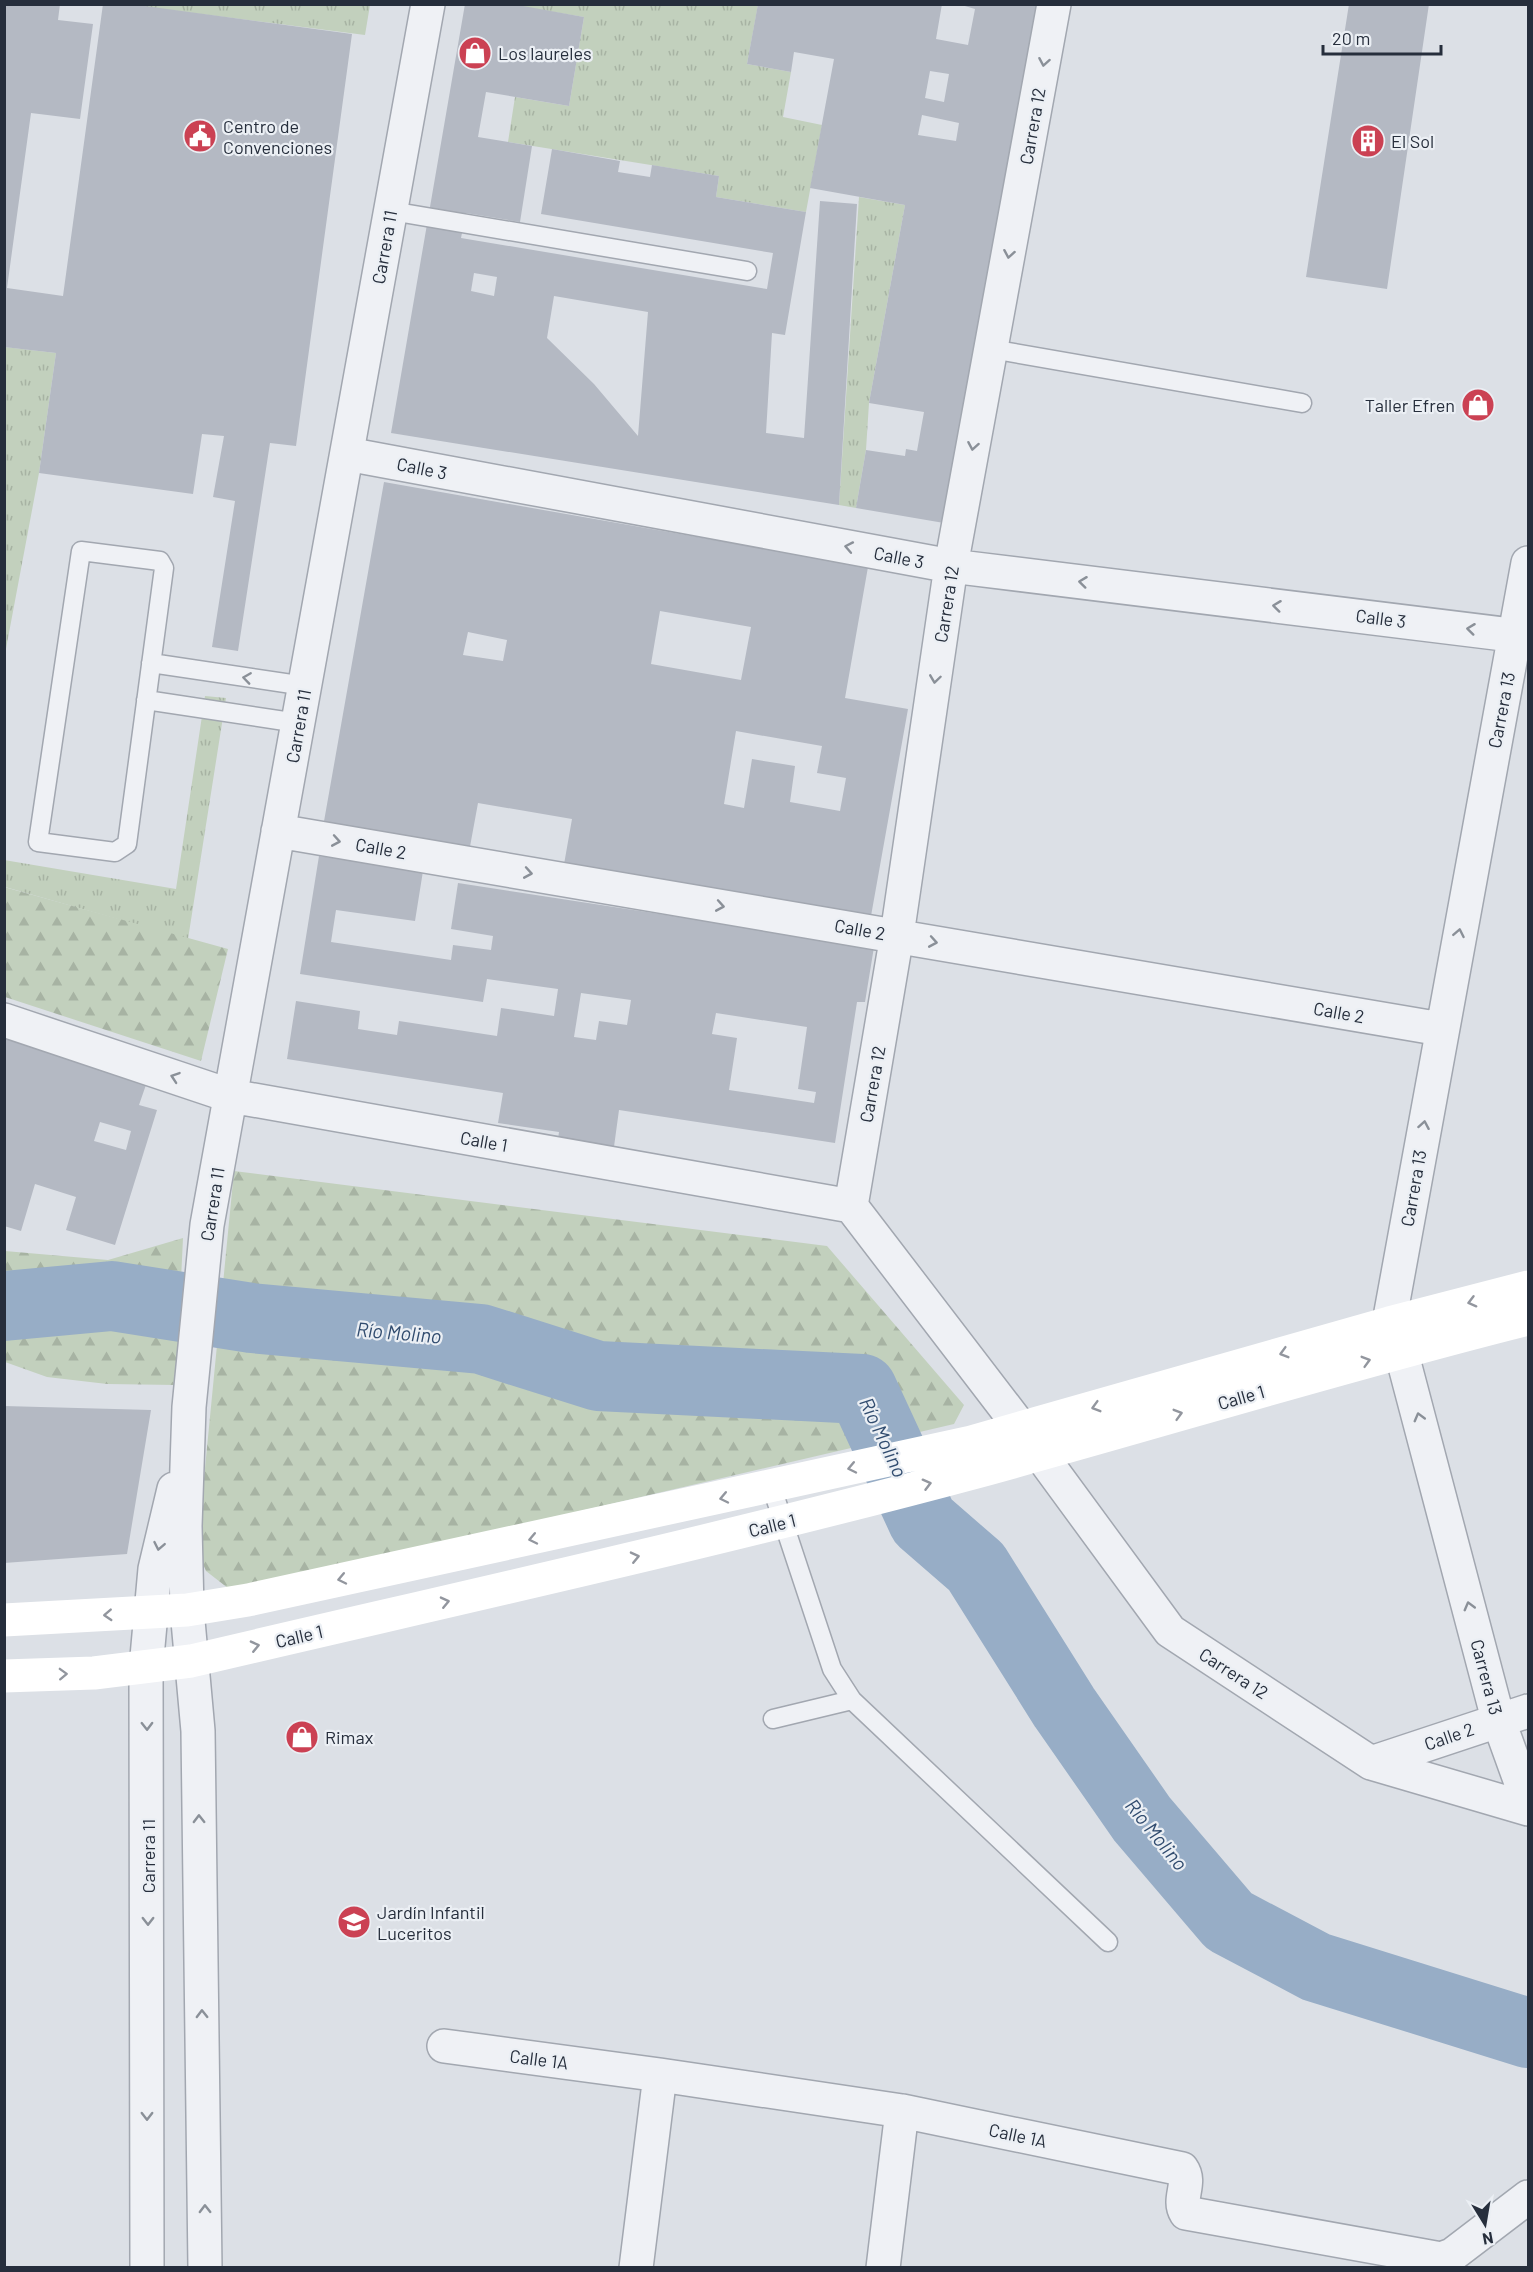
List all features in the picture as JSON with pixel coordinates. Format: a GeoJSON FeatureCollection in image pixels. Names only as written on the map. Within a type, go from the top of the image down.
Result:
{"type":"FeatureCollection","features":[{"type":"Feature","properties":{"kind":"main road","name":"Calle 1"},"geometry":{"type":"LineString","coordinates":[[4,1620],[187,1610],[248,1600],[772,1488],[821,1475],[976,1456],[1040,1454],[1395,1337],[1528,1287]]}},
{"type":"Feature","properties":{"kind":"main road","name":"Calle 1"},"geometry":{"type":"LineString","coordinates":[[4,1677],[146,1668],[191,1661],[830,1510],[976,1456],[1021,1428],[1395,1337],[1528,1320]]}},
{"type":"Feature","properties":{"kind":"street","name":"Carrera 11"},"geometry":{"type":"LineString","coordinates":[[206,2268],[198,1731],[187,1610],[186,1449],[190,1395],[207,1225],[428,4]]}},
{"type":"Feature","properties":{"kind":"street","name":"Carrera 12"},"geometry":{"type":"LineString","coordinates":[[851,1206],[897,935],[951,566],[1054,4]]}},
{"type":"Feature","properties":{"kind":"street","name":"Calle 3"},"geometry":{"type":"LineString","coordinates":[[347,454],[951,566],[1522,635]]}},
{"type":"Feature","properties":{"kind":"street","name":"Carrera 13"},"geometry":{"type":"LineString","coordinates":[[1528,563],[1522,635],[1441,1029],[1395,1337],[1513,1715],[1528,1802]]}},
{"type":"Feature","properties":{"kind":"street","name":"Calle 2"},"geometry":{"type":"LineString","coordinates":[[278,831],[1441,1029]]}},
{"type":"Feature","properties":{"kind":"street"},"geometry":{"type":"LineString","coordinates":[[4,1020],[231,1096]]}},
{"type":"Feature","properties":{"kind":"street","name":"Calle 1"},"geometry":{"type":"LineString","coordinates":[[231,1096],[851,1206]]}},
{"type":"Feature","properties":{"kind":"street"},"geometry":{"type":"LineString","coordinates":[[851,1206],[1021,1428]]}},
{"type":"Feature","properties":{"kind":"street","name":"Carrera 12"},"geometry":{"type":"LineString","coordinates":[[1021,1428],[1170,1630],[1371,1763],[1528,1809]]}},
{"type":"Feature","properties":{"kind":"street","name":"Carrera 11"},"geometry":{"type":"LineString","coordinates":[[147,2268],[146,1668],[149,1613],[162,1529],[186,1449]]}},
{"type":"Feature","properties":{"kind":"street","name":"Calle 2"},"geometry":{"type":"LineString","coordinates":[[1371,1763],[1513,1715]]}},
{"type":"Feature","properties":{"kind":"street","name":"Calle 1A"},"geometry":{"type":"LineString","coordinates":[[444,2046],[660,2075],[902,2112],[1182,2169],[1187,2177],[1182,2204],[1186,2213],[1441,2259],[1452,2255],[1528,2198]]}},
{"type":"Feature","properties":{"kind":"street"},"geometry":{"type":"LineString","coordinates":[[636,2268],[660,2075]]}},
{"type":"Feature","properties":{"kind":"street"},"geometry":{"type":"LineString","coordinates":[[883,2268],[902,2112]]}},
{"type":"Feature","properties":{"kind":"lane"},"geometry":{"type":"LineString","coordinates":[[391,211],[747,271]]}},
{"type":"Feature","properties":{"kind":"lane"},"geometry":{"type":"LineString","coordinates":[[991,349],[1302,402]]}},
{"type":"Feature","properties":{"kind":"lane"},"geometry":{"type":"LineString","coordinates":[[81,551],[160,561],[162,564],[146,700],[127,844],[115,852],[38,842],[81,551]]}},
{"type":"Feature","properties":{"kind":"lane"},"geometry":{"type":"LineString","coordinates":[[151,663],[305,686]]}},
{"type":"Feature","properties":{"kind":"lane"},"geometry":{"type":"LineString","coordinates":[[146,700],[298,723]]}},
{"type":"Feature","properties":{"kind":"lane"},"geometry":{"type":"LineString","coordinates":[[772,1488],[832,1669],[852,1700],[1108,1942]]}},
{"type":"Feature","properties":{"kind":"lane"},"geometry":{"type":"LineString","coordinates":[[773,1719],[852,1700]]}},
{"type":"Feature","properties":{"kind":"green space"},"geometry":{"type":"Polygon","coordinates":[[[130,5],[370,5],[365,35],[130,5]]]}},
{"type":"Feature","properties":{"kind":"green space"},"geometry":{"type":"Polygon","coordinates":[[[512,5],[758,5],[747,64],[791,72],[783,117],[822,125],[806,212],[716,197],[719,176],[508,142],[515,97],[569,106],[584,17],[512,5]]]}},
{"type":"Feature","properties":{"kind":"green space"},"geometry":{"type":"Polygon","coordinates":[[[859,197],[905,205],[869,403],[866,450],[856,508],[839,505],[859,197]]]}},
{"type":"Feature","properties":{"kind":"green space"},"geometry":{"type":"Polygon","coordinates":[[[5,347],[56,353],[39,473],[5,654],[5,347]]]}},
{"type":"Feature","properties":{"kind":"green space"},"geometry":{"type":"Polygon","coordinates":[[[205,696],[226,698],[188,939],[5,887],[4,860],[176,889],[205,696]]]}},
{"type":"Feature","properties":{"kind":"green space"},"geometry":{"type":"Polygon","coordinates":[[[4,887],[228,949],[201,1061],[5,997],[4,887]]]}},
{"type":"Feature","properties":{"kind":"green space"},"geometry":{"type":"Polygon","coordinates":[[[234,1171],[827,1246],[964,1405],[954,1424],[233,1592],[206,1571],[197,1550],[234,1171]]]}},
{"type":"Feature","properties":{"kind":"green space"},"geometry":{"type":"Polygon","coordinates":[[[183,1238],[176,1385],[107,1384],[47,1377],[5,1362],[5,1251],[108,1260],[183,1238]]]}},
{"type":"Feature","properties":{"kind":"building"},"geometry":{"type":"Polygon","coordinates":[[[4,4],[60,4],[58,20],[93,24],[80,119],[31,113],[7,288],[63,296],[103,4],[130,4],[352,34],[296,446],[270,443],[238,651],[212,647],[235,501],[213,497],[224,436],[202,434],[193,494],[39,473],[56,353],[4,347],[4,4]]]}},
{"type":"Feature","properties":{"kind":"building"},"geometry":{"type":"Polygon","coordinates":[[[465,4],[512,4],[584,17],[569,106],[486,92],[478,137],[532,146],[520,222],[466,213],[461,238],[767,289],[773,253],[541,214],[552,149],[620,161],[618,172],[650,177],[652,165],[719,176],[716,197],[806,212],[785,335],[772,333],[766,433],[804,438],[820,201],[857,204],[839,505],[391,433],[465,4]],[[474,273],[471,291],[494,296],[497,277],[474,273]],[[554,296],[547,338],[594,384],[638,436],[648,312],[554,296]]]}},
{"type":"Feature","properties":{"kind":"building"},"geometry":{"type":"Polygon","coordinates":[[[758,4],[942,4],[936,39],[968,45],[975,9],[958,4],[1039,4],[944,523],[856,508],[866,450],[905,456],[906,449],[917,451],[924,412],[869,403],[905,205],[810,188],[834,59],[794,52],[791,72],[747,64],[758,4]],[[930,71],[925,98],[944,102],[949,74],[930,71]],[[922,115],[918,135],[956,141],[959,123],[922,115]]]}},
{"type":"Feature","properties":{"kind":"building","name":"El Sol"},"geometry":{"type":"Polygon","coordinates":[[[1349,4],[1429,4],[1387,289],[1306,277],[1349,4]]]}},
{"type":"Feature","properties":{"kind":"building"},"geometry":{"type":"Polygon","coordinates":[[[384,482],[868,567],[845,698],[908,709],[871,916],[563,870],[572,819],[478,803],[469,852],[323,827],[384,482]],[[660,611],[651,664],[741,680],[751,627],[660,611]],[[468,632],[463,655],[503,661],[507,640],[468,632]],[[736,731],[724,804],[744,808],[752,759],[795,766],[790,802],[840,811],[846,778],[817,773],[822,746],[736,731]]]}},
{"type":"Feature","properties":{"kind":"building"},"geometry":{"type":"Polygon","coordinates":[[[319,856],[423,871],[415,921],[336,910],[331,942],[451,960],[453,945],[491,950],[493,936],[451,929],[458,883],[874,947],[865,1002],[857,1002],[835,1143],[619,1110],[613,1154],[557,1146],[559,1132],[498,1123],[503,1093],[287,1059],[296,1001],[360,1011],[358,1029],[397,1035],[399,1021],[497,1036],[501,1008],[554,1016],[558,989],[487,979],[483,1002],[300,974],[319,856]],[[581,993],[574,1037],[596,1040],[599,1021],[627,1025],[631,1000],[581,993]],[[716,1013],[712,1034],[737,1038],[729,1090],[814,1103],[816,1092],[798,1089],[807,1027],[716,1013]]]}},
{"type":"Feature","properties":{"kind":"building"},"geometry":{"type":"Polygon","coordinates":[[[4,1035],[148,1079],[139,1105],[157,1110],[115,1245],[66,1230],[76,1197],[35,1184],[21,1231],[4,1226],[4,1035]],[[100,1122],[94,1141],[126,1150],[131,1131],[100,1122]]]}},
{"type":"Feature","properties":{"kind":"building"},"geometry":{"type":"Polygon","coordinates":[[[4,1406],[151,1410],[127,1554],[4,1563],[4,1406]]]}},
{"type":"Feature","properties":{"kind":"waterway","name":"Río Molino"},"geometry":{"type":"LineString","coordinates":[[4,1306],[112,1296],[251,1318],[481,1339],[598,1376],[862,1389],[923,1521],[976,1567],[1064,1707],[1142,1819],[1229,1921],[1316,1967],[1528,2033]]}},
{"type":"Feature","properties":{"kind":"place","name":"Los laureles"},"geometry":{"type":"Point","coordinates":[475,53]}},
{"type":"Feature","properties":{"kind":"place","name":"Centro de Convenciones"},"geometry":{"type":"Point","coordinates":[200,136]}},
{"type":"Feature","properties":{"kind":"place","name":"El Sol"},"geometry":{"type":"Point","coordinates":[1368,141]}},
{"type":"Feature","properties":{"kind":"place","name":"Taller Efren"},"geometry":{"type":"Point","coordinates":[1478,405]}},
{"type":"Feature","properties":{"kind":"place","name":"Rimax"},"geometry":{"type":"Point","coordinates":[302,1737]}},
{"type":"Feature","properties":{"kind":"place","name":"Jardín Infantil Luceritos"},"geometry":{"type":"Point","coordinates":[354,1922]}}]}
